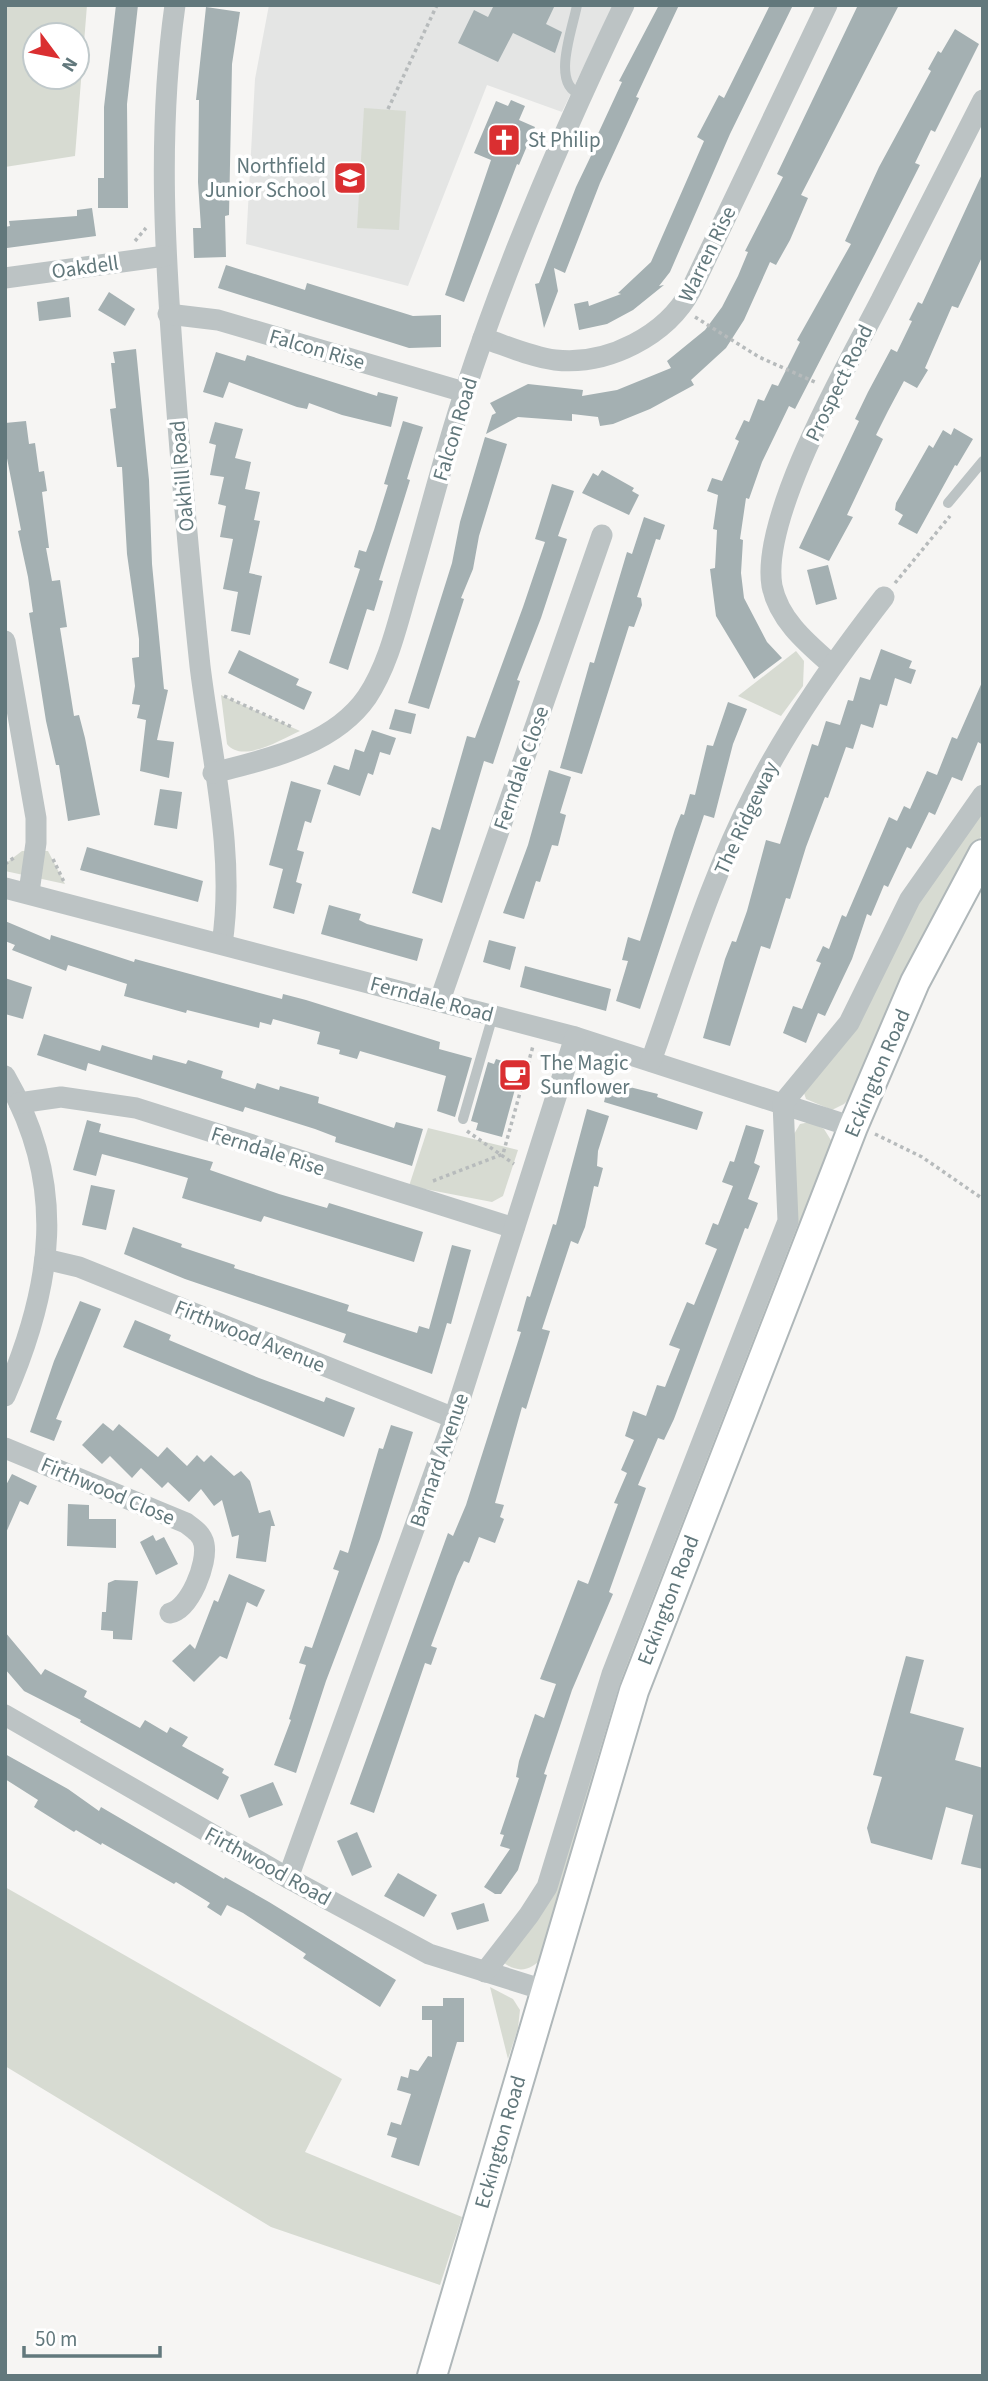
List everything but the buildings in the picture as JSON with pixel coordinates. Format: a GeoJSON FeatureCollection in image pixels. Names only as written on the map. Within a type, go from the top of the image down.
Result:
{"type":"FeatureCollection","features":[{"type":"Feature","properties":{"kind":"main road","name":"Eckington Road"},"geometry":{"type":"LineString","coordinates":[[432,2376],[634,1691],[853,1127],[915,982],[983,854]]}},
{"type":"Feature","properties":{"kind":"street","name":"Oakhill Road"},"geometry":{"type":"LineString","coordinates":[[176,5],[164,106],[165,256],[168,314],[203,686],[228,879],[222,944]]}},
{"type":"Feature","properties":{"kind":"street","name":"Falcon Road"},"geometry":{"type":"LineString","coordinates":[[214,773],[275,757],[312,741],[353,713],[378,677],[399,619],[464,392],[483,338],[531,210],[581,94],[624,5]]}},
{"type":"Feature","properties":{"kind":"street","name":"Warren Rise"},"geometry":{"type":"LineString","coordinates":[[483,338],[527,354],[555,360],[581,360],[604,356],[629,346],[652,332],[681,308],[827,5]]}},
{"type":"Feature","properties":{"kind":"street","name":"Prospect Road"},"geometry":{"type":"LineString","coordinates":[[832,665],[793,629],[779,608],[772,585],[774,538],[807,448],[834,391],[983,100]]}},
{"type":"Feature","properties":{"kind":"street","name":"Oakdell"},"geometry":{"type":"LineString","coordinates":[[5,278],[165,256]]}},
{"type":"Feature","properties":{"kind":"street","name":"Falcon Rise"},"geometry":{"type":"LineString","coordinates":[[168,314],[218,320],[464,392]]}},
{"type":"Feature","properties":{"kind":"street","name":"Ferndale Close"},"geometry":{"type":"LineString","coordinates":[[440,1000],[602,536]]}},
{"type":"Feature","properties":{"kind":"street","name":"The Ridgeway"},"geometry":{"type":"LineString","coordinates":[[651,1061],[712,890],[739,825],[776,754],[832,665],[884,597]]}},
{"type":"Feature","properties":{"kind":"street"},"geometry":{"type":"LineString","coordinates":[[5,640],[36,818],[36,843],[29,892]]}},
{"type":"Feature","properties":{"kind":"street","name":"Eckington Road"},"geometry":{"type":"LineString","coordinates":[[485,1972],[547,1887],[612,1674],[788,1220],[783,1103],[849,1023],[910,898],[983,795]]}},
{"type":"Feature","properties":{"kind":"street","name":"Ferndale Road"},"geometry":{"type":"LineString","coordinates":[[5,888],[29,892],[575,1037],[853,1127]]}},
{"type":"Feature","properties":{"kind":"street","name":"Barnard Avenue"},"geometry":{"type":"LineString","coordinates":[[288,1878],[454,1418],[575,1037]]}},
{"type":"Feature","properties":{"kind":"street"},"geometry":{"type":"LineString","coordinates":[[5,1076],[41,1158],[45,1188],[45,1259],[34,1324],[5,1396]]}},
{"type":"Feature","properties":{"kind":"street","name":"Ferndale Rise"},"geometry":{"type":"LineString","coordinates":[[19,1103],[61,1097],[136,1108],[400,1194],[514,1227]]}},
{"type":"Feature","properties":{"kind":"street","name":"Firthwood Avenue"},"geometry":{"type":"LineString","coordinates":[[45,1259],[79,1267],[454,1418]]}},
{"type":"Feature","properties":{"kind":"street","name":"Firthwood Close"},"geometry":{"type":"LineString","coordinates":[[5,1448],[186,1523],[197,1531],[204,1541],[203,1562],[186,1601],[180,1609],[170,1612]]}},
{"type":"Feature","properties":{"kind":"street","name":"Firthwood Road"},"geometry":{"type":"LineString","coordinates":[[5,1715],[288,1878],[429,1954],[544,1990]]}},
{"type":"Feature","properties":{"kind":"lane"},"geometry":{"type":"LineString","coordinates":[[578,5],[564,67],[565,82],[575,93],[581,94]]}},
{"type":"Feature","properties":{"kind":"lane"},"geometry":{"type":"LineString","coordinates":[[953,505],[983,461]]}},
{"type":"Feature","properties":{"kind":"lane"},"geometry":{"type":"LineString","coordinates":[[463,1119],[493,1015]]}},
{"type":"Feature","properties":{"kind":"path"},"geometry":{"type":"LineString","coordinates":[[388,109],[437,5]]}},
{"type":"Feature","properties":{"kind":"path"},"geometry":{"type":"LineString","coordinates":[[681,308],[759,358],[834,391]]}},
{"type":"Feature","properties":{"kind":"path"},"geometry":{"type":"LineString","coordinates":[[884,597],[953,505]]}},
{"type":"Feature","properties":{"kind":"path"},"geometry":{"type":"LineString","coordinates":[[203,686],[300,731],[312,741]]}},
{"type":"Feature","properties":{"kind":"path"},"geometry":{"type":"LineString","coordinates":[[503,1154],[538,1027]]}},
{"type":"Feature","properties":{"kind":"path"},"geometry":{"type":"LineString","coordinates":[[463,1119],[468,1134],[503,1154],[530,1177]]}},
{"type":"Feature","properties":{"kind":"path"},"geometry":{"type":"LineString","coordinates":[[853,1127],[888,1138],[983,1199]]}},
{"type":"Feature","properties":{"kind":"path"},"geometry":{"type":"LineString","coordinates":[[400,1194],[503,1154]]}},
{"type":"Feature","properties":{"kind":"shaded area"},"geometry":{"type":"Polygon","coordinates":[[[5,5],[87,5],[86,21],[21,21],[21,91],[80,91],[75,156],[5,167],[5,5]]]}},
{"type":"Feature","properties":{"kind":"shaded area","name":"Northfield Junior School"},"geometry":{"type":"Polygon","coordinates":[[[269,5],[613,5],[562,112],[487,85],[408,286],[246,244],[255,79],[269,5]]]}},
{"type":"Feature","properties":{"kind":"shaded area"},"geometry":{"type":"Polygon","coordinates":[[[364,108],[406,111],[399,230],[357,228],[364,108]]]}},
{"type":"Feature","properties":{"kind":"shaded area"},"geometry":{"type":"Polygon","coordinates":[[[796,651],[804,661],[803,686],[781,716],[738,696],[796,651]]]}},
{"type":"Feature","properties":{"kind":"shaded area"},"geometry":{"type":"Polygon","coordinates":[[[221,695],[300,731],[252,751],[234,750],[227,744],[221,695]]]}},
{"type":"Feature","properties":{"kind":"shaded area"},"geometry":{"type":"Polygon","coordinates":[[[983,808],[983,833],[961,870],[854,1094],[844,1104],[832,1110],[806,1099],[803,1090],[907,921],[983,808]]]}},
{"type":"Feature","properties":{"kind":"shaded area"},"geometry":{"type":"Polygon","coordinates":[[[22,851],[48,851],[65,884],[5,871],[5,864],[22,851]]]}},
{"type":"Feature","properties":{"kind":"shaded area"},"geometry":{"type":"Polygon","coordinates":[[[810,1122],[824,1129],[834,1145],[543,1957],[530,1968],[515,1969],[504,1963],[529,1928],[623,1659],[793,1225],[794,1134],[800,1124],[810,1122]]]}},
{"type":"Feature","properties":{"kind":"shaded area"},"geometry":{"type":"Polygon","coordinates":[[[428,1128],[518,1150],[503,1196],[492,1202],[409,1186],[428,1128]]]}},
{"type":"Feature","properties":{"kind":"shaded area"},"geometry":{"type":"Polygon","coordinates":[[[5,1887],[342,2079],[305,2152],[462,2217],[440,2285],[271,2227],[5,2066],[5,1887]]]}},
{"type":"Feature","properties":{"kind":"shaded area"},"geometry":{"type":"Polygon","coordinates":[[[490,1987],[513,1999],[520,2010],[518,2028],[508,2059],[490,1987]]]}},
{"type":"Feature","properties":{"kind":"place","name":"St Philip"},"geometry":{"type":"Point","coordinates":[504,140]}},
{"type":"Feature","properties":{"kind":"place","name":"Northfield Junior School"},"geometry":{"type":"Point","coordinates":[350,178]}},
{"type":"Feature","properties":{"kind":"place","name":"The Magic Sunflower"},"geometry":{"type":"Point","coordinates":[515,1075]}}]}
